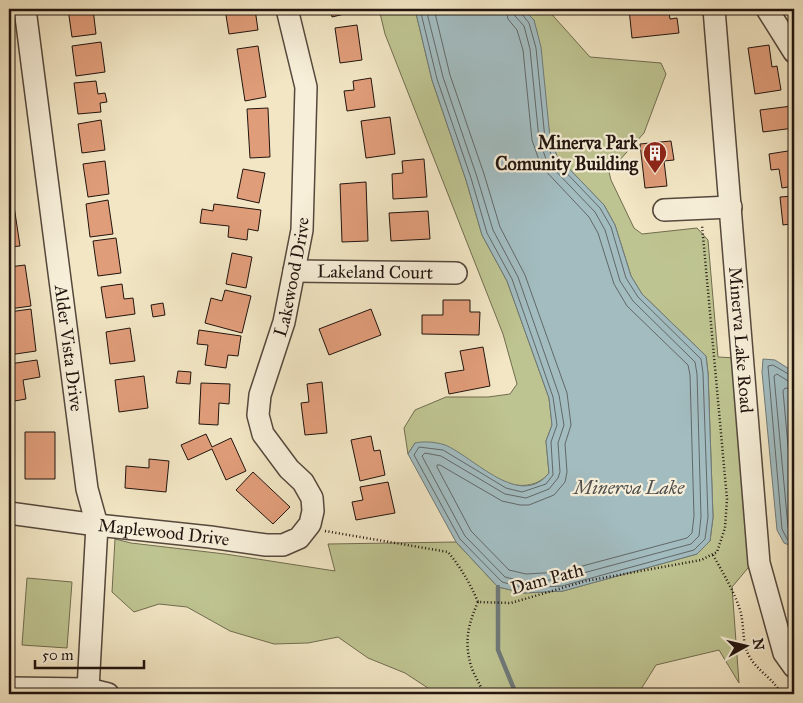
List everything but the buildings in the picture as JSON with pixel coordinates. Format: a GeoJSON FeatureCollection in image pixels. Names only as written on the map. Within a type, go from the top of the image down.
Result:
{"type":"FeatureCollection","features":[{"type":"Feature","properties":{"kind":"street","name":"Alder Vista Drive"},"geometry":{"type":"LineString","coordinates":[[25,9],[87,489],[97,525],[88,689]]}},
{"type":"Feature","properties":{"kind":"street","name":"Lakewood Drive"},"geometry":{"type":"LineString","coordinates":[[288,9],[306,87],[302,230],[284,322],[260,396],[258,415],[263,434],[289,469],[303,482],[312,498],[314,511],[309,525]]}},
{"type":"Feature","properties":{"kind":"street","name":"Minerva Lake Road"},"geometry":{"type":"LineString","coordinates":[[714,9],[759,563],[784,653],[794,667]]}},
{"type":"Feature","properties":{"kind":"street"},"geometry":{"type":"LineString","coordinates":[[767,9],[794,52]]}},
{"type":"Feature","properties":{"kind":"street"},"geometry":{"type":"LineString","coordinates":[[664,210],[731,208]]}},
{"type":"Feature","properties":{"kind":"street","name":"Lakeland Court"},"geometry":{"type":"LineString","coordinates":[[294,271],[456,273]]}},
{"type":"Feature","properties":{"kind":"street","name":"Maplewood Drive"},"geometry":{"type":"LineString","coordinates":[[9,513],[283,546],[299,538],[309,525]]}},
{"type":"Feature","properties":{"kind":"street"},"geometry":{"type":"LineString","coordinates":[[9,688],[88,689],[108,694]]}},
{"type":"Feature","properties":{"kind":"path"},"geometry":{"type":"LineString","coordinates":[[700,208],[727,499],[725,528],[717,552],[712,554],[729,583],[741,612],[746,648],[751,659],[778,688],[781,694]]}},
{"type":"Feature","properties":{"kind":"path"},"geometry":{"type":"LineString","coordinates":[[309,525],[328,532],[448,552],[461,567],[470,582],[478,602],[468,625],[467,646],[472,667],[484,694]]}},
{"type":"Feature","properties":{"kind":"path","name":"Dam Path"},"geometry":{"type":"LineString","coordinates":[[478,602],[512,602],[586,580],[701,560],[712,554]]}},
{"type":"Feature","properties":{"kind":"green space"},"geometry":{"type":"Polygon","coordinates":[[[379,9],[415,9],[432,80],[466,180],[482,235],[507,281],[549,398],[552,425],[546,441],[549,473],[535,483],[525,485],[509,484],[415,443],[408,454],[404,428],[415,410],[446,397],[488,397],[510,394],[517,384],[503,334],[385,34],[379,9]]]}},
{"type":"Feature","properties":{"kind":"green space"},"geometry":{"type":"Polygon","coordinates":[[[523,9],[547,9],[590,57],[661,63],[666,74],[644,133],[609,172],[634,228],[642,234],[697,228],[708,240],[718,357],[736,358],[753,562],[732,587],[739,683],[719,650],[656,665],[638,694],[437,694],[405,673],[368,658],[338,637],[308,643],[274,644],[230,631],[187,607],[159,604],[134,612],[112,592],[115,539],[131,543],[225,554],[335,571],[328,544],[456,542],[498,587],[524,593],[563,591],[697,554],[710,541],[713,517],[706,356],[642,294],[631,276],[615,225],[604,205],[557,157],[550,138],[534,20],[523,9]]]}},
{"type":"Feature","properties":{"kind":"green space"},"geometry":{"type":"Polygon","coordinates":[[[27,578],[72,582],[67,648],[22,645],[27,578]]]}},
{"type":"Feature","properties":{"kind":"water","name":"Minerva Lake"},"geometry":{"type":"Polygon","coordinates":[[[415,9],[523,9],[534,20],[541,47],[550,138],[557,156],[604,205],[615,225],[631,276],[642,294],[706,356],[713,517],[710,541],[697,554],[563,591],[524,593],[498,587],[456,542],[408,454],[415,443],[426,442],[445,445],[497,477],[511,484],[525,486],[537,483],[549,473],[546,441],[552,425],[549,398],[507,281],[482,235],[466,180],[432,80],[415,9]]]}},
{"type":"Feature","properties":{"kind":"water"},"geometry":{"type":"Polygon","coordinates":[[[763,359],[775,360],[794,372],[794,547],[784,543],[777,530],[762,372],[763,359]]]}},
{"type":"Feature","properties":{"kind":"waterway"},"geometry":{"type":"LineString","coordinates":[[498,587],[498,650],[516,694]]}},
{"type":"Feature","properties":{"kind":"place","name":"Minerva Park Comunity Building"},"geometry":{"type":"Point","coordinates":[655,174]}}]}
